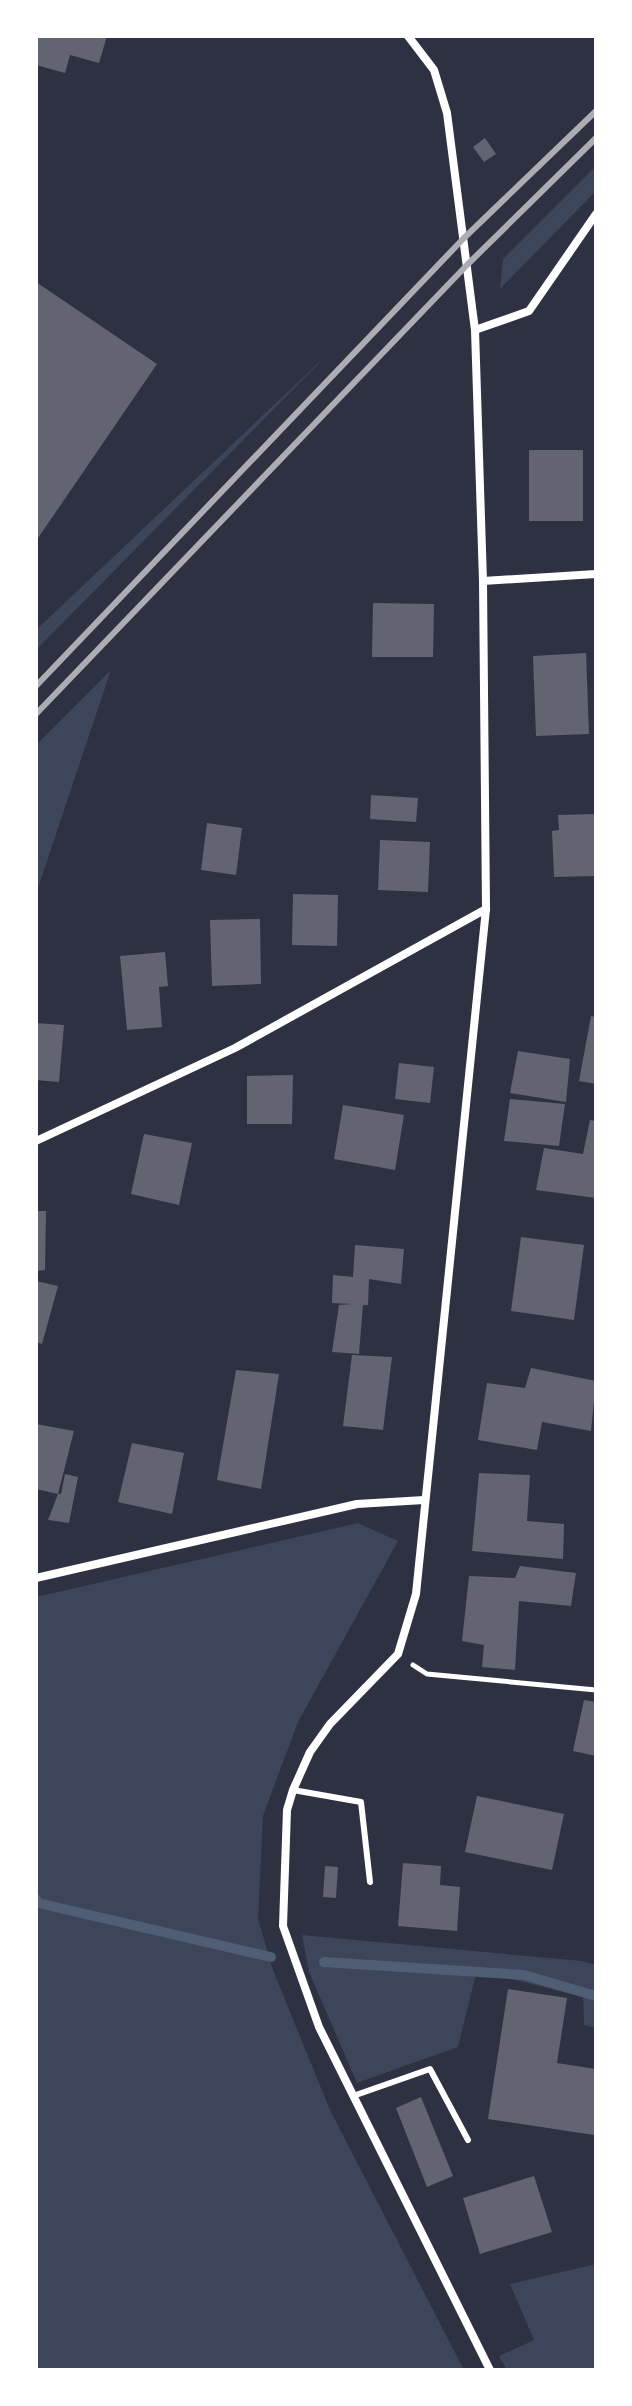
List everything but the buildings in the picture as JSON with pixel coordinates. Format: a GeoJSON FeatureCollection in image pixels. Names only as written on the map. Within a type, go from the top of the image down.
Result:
{"type":"FeatureCollection","features":[{"type":"Feature","properties":{"kind":"street"},"geometry":{"type":"LineString","coordinates":[[408,36],[434,70],[447,113],[475,330],[483,581],[486,909],[416,1594],[398,1654],[330,1724],[310,1752],[293,1790],[287,1810],[283,1926],[319,2027],[490,2370]]}},
{"type":"Feature","properties":{"kind":"street"},"geometry":{"type":"LineString","coordinates":[[475,330],[529,311],[596,214]]}},
{"type":"Feature","properties":{"kind":"street"},"geometry":{"type":"LineString","coordinates":[[483,581],[596,574]]}},
{"type":"Feature","properties":{"kind":"street"},"geometry":{"type":"LineString","coordinates":[[36,1141],[235,1048],[486,909]]}},
{"type":"Feature","properties":{"kind":"street"},"geometry":{"type":"LineString","coordinates":[[36,1578],[357,1504],[424,1500]]}},
{"type":"Feature","properties":{"kind":"lane"},"geometry":{"type":"LineString","coordinates":[[293,1790],[361,1802],[370,1882]]}},
{"type":"Feature","properties":{"kind":"lane"},"geometry":{"type":"LineString","coordinates":[[353,2096],[430,2069],[468,2140]]}},
{"type":"Feature","properties":{"kind":"path"},"geometry":{"type":"LineString","coordinates":[[398,1654],[427,1674],[596,1690]]}},
{"type":"Feature","properties":{"kind":"shaded area"},"geometry":{"type":"Polygon","coordinates":[[[596,166],[596,191],[500,289],[503,259],[596,166]]]}},
{"type":"Feature","properties":{"kind":"shaded area"},"geometry":{"type":"Polygon","coordinates":[[[331,351],[36,650],[36,630],[331,351]]]}},
{"type":"Feature","properties":{"kind":"shaded area"},"geometry":{"type":"Polygon","coordinates":[[[111,670],[36,894],[36,745],[111,670]]]}},
{"type":"Feature","properties":{"kind":"shaded area"},"geometry":{"type":"Polygon","coordinates":[[[358,1523],[398,1541],[298,1722],[263,1816],[258,1919],[273,1970],[330,2110],[464,2370],[36,2370],[36,1597],[358,1523]]]}},
{"type":"Feature","properties":{"kind":"shaded area"},"geometry":{"type":"Polygon","coordinates":[[[302,1935],[582,1961],[596,1965],[596,2028],[584,2025],[583,1997],[477,1970],[458,2047],[357,2083],[309,1972],[302,1935]]]}},
{"type":"Feature","properties":{"kind":"shaded area"},"geometry":{"type":"Polygon","coordinates":[[[596,2264],[596,2370],[507,2370],[499,2356],[534,2340],[510,2284],[596,2264]]]}},
{"type":"Feature","properties":{"kind":"waterway"},"geometry":{"type":"LineString","coordinates":[[36,1899],[38,1903],[271,1957]]}},
{"type":"Feature","properties":{"kind":"waterway"},"geometry":{"type":"LineString","coordinates":[[324,1962],[524,1975],[596,1996]]}},
{"type":"Feature","properties":{"kind":"railway"},"geometry":{"type":"LineString","coordinates":[[36,686],[463,239],[596,111]]}},
{"type":"Feature","properties":{"kind":"railway"},"geometry":{"type":"LineString","coordinates":[[36,714],[467,265],[596,138]]}}]}
